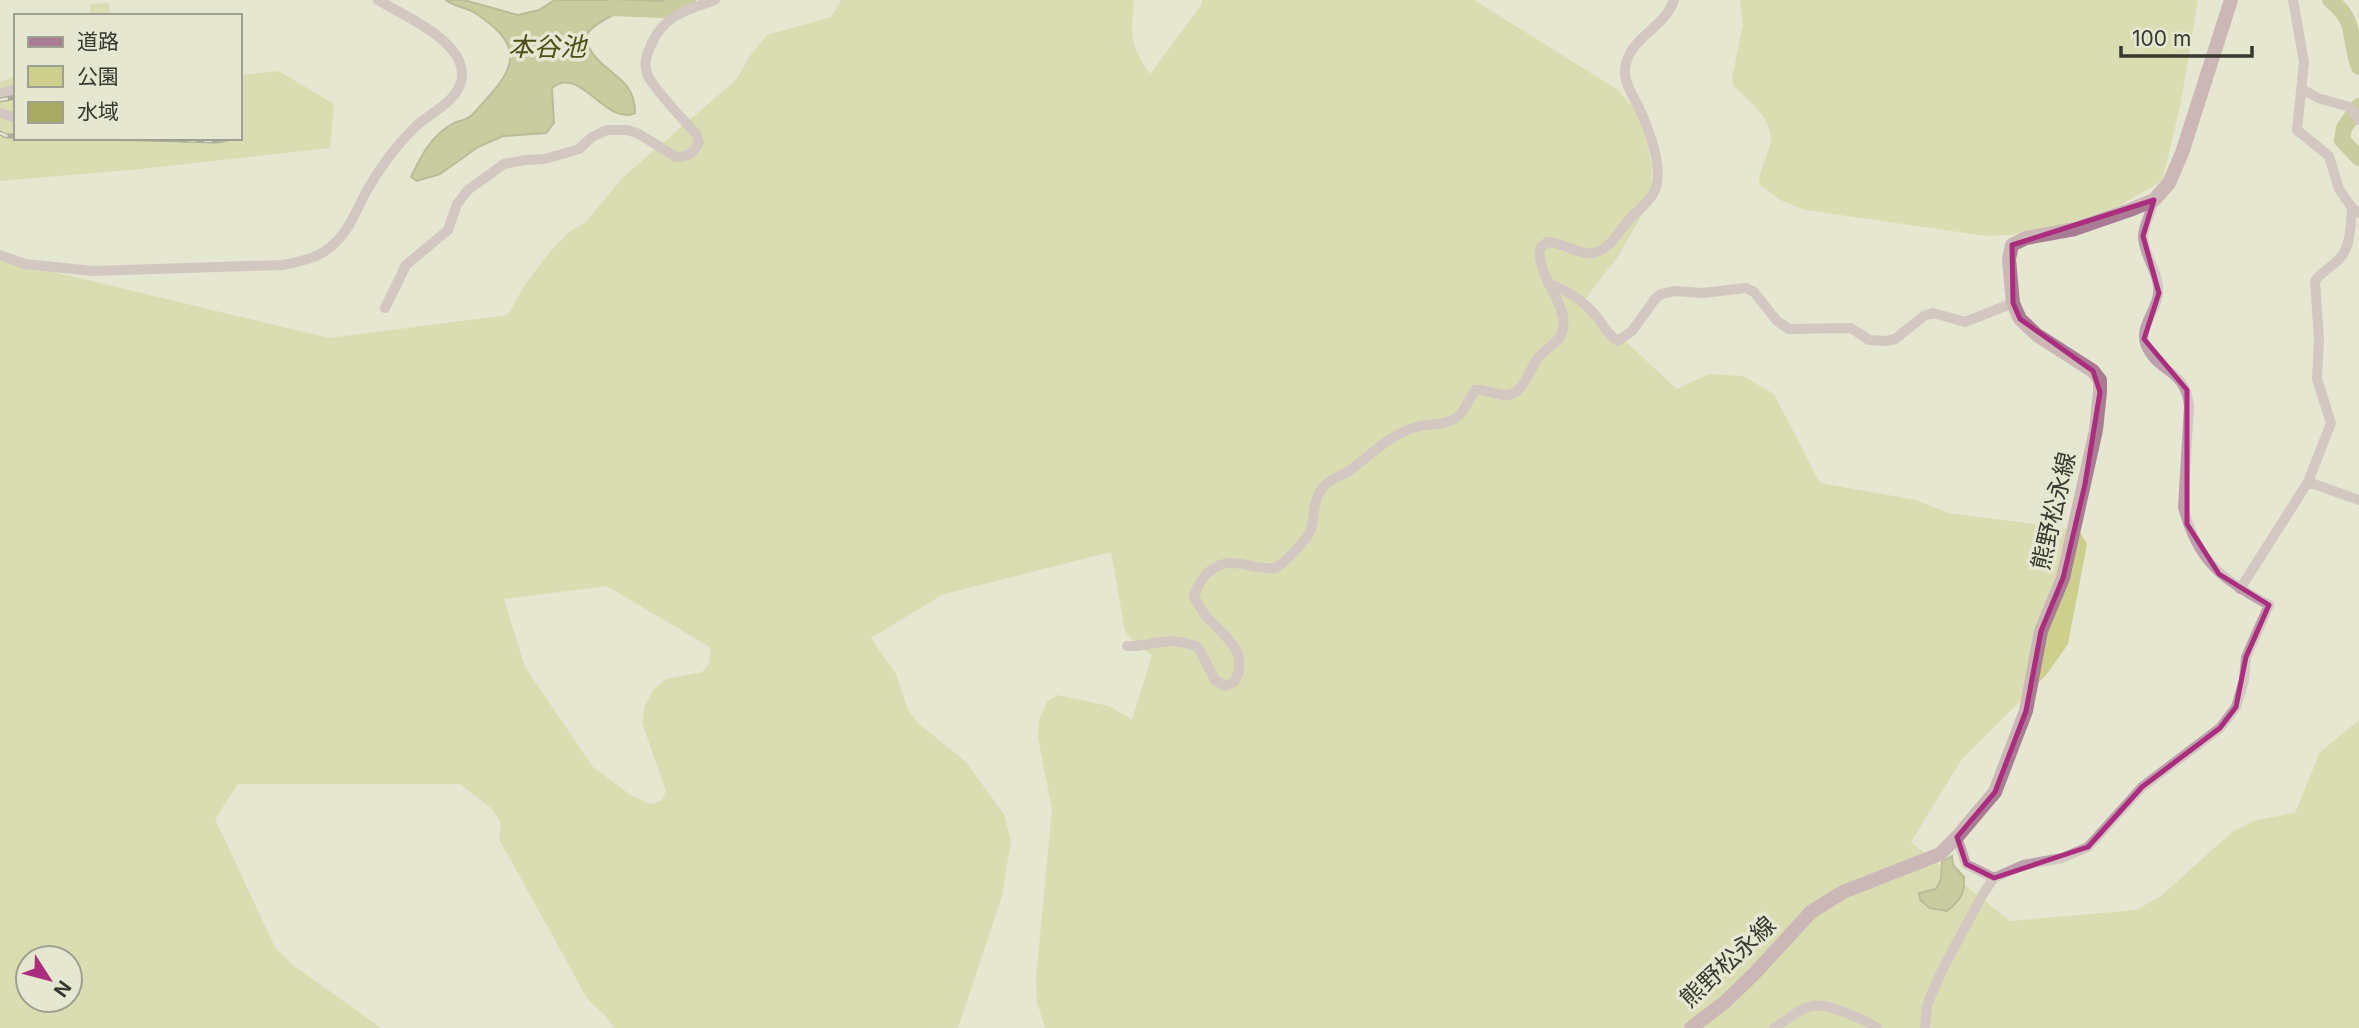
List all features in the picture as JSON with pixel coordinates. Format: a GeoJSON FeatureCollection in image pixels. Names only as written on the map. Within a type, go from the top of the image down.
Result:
{"type":"FeatureCollection","features":[{"type":"Feature","properties":{"kind":"main road"},"geometry":{"type":"LineString","coordinates":[[2154,200],[2169,183],[2182,153],[2231,0]]}},
{"type":"Feature","properties":{"kind":"main road","name":"熊野松永線"},"geometry":{"type":"LineString","coordinates":[[1691,1028],[1726,1002],[1811,912],[1843,892],[1940,854],[1958,837],[1995,792],[2026,711],[2041,631],[2063,578],[2097,418],[2100,380],[2092,371],[2037,335],[2020,319],[2013,303],[2009,260],[2012,245],[2026,238],[2075,229],[2154,200]]}},
{"type":"Feature","properties":{"kind":"street"},"geometry":{"type":"LineString","coordinates":[[0,255],[25,264],[93,271],[284,265],[306,261],[321,254],[336,242],[350,224],[383,163],[415,128],[452,98],[459,88],[463,74],[454,50],[445,40],[378,0]]}},
{"type":"Feature","properties":{"kind":"street"},"geometry":{"type":"LineString","coordinates":[[385,308],[405,265],[448,230],[457,204],[468,190],[504,164],[545,159],[579,149],[592,137],[607,130],[628,130],[639,134],[677,157],[683,158],[695,150],[699,142],[697,135],[649,78],[645,58],[657,29],[679,14],[715,0]]}},
{"type":"Feature","properties":{"kind":"street"},"geometry":{"type":"LineString","coordinates":[[1127,646],[1139,647],[1164,641],[1198,647],[1216,680],[1225,686],[1234,682],[1241,668],[1238,655],[1194,597],[1196,589],[1216,566],[1242,563],[1267,569],[1276,568],[1302,543],[1311,530],[1314,502],[1330,481],[1403,433],[1416,427],[1449,422],[1459,416],[1475,390],[1514,394],[1539,355],[1555,344],[1564,324],[1561,306],[1539,261],[1540,248],[1547,242],[1555,242],[1589,254],[1599,252],[1607,247],[1654,193],[1659,182],[1658,167],[1643,116],[1626,81],[1625,71],[1631,51],[1638,41],[1659,25],[1674,0]]}},
{"type":"Feature","properties":{"kind":"street"},"geometry":{"type":"LineString","coordinates":[[2240,589],[2308,482],[2331,423],[2317,379],[2319,339],[2315,281],[2320,274],[2339,261],[2348,248],[2356,211],[2334,180],[2329,156],[2297,130],[2304,62],[2293,0]]}},
{"type":"Feature","properties":{"kind":"street"},"geometry":{"type":"LineString","coordinates":[[2302,89],[2318,98],[2350,107],[2356,116]]}},
{"type":"Feature","properties":{"kind":"street"},"geometry":{"type":"LineString","coordinates":[[1925,1028],[1927,1005],[1942,970],[1994,878],[2023,865],[2062,858],[2088,847],[2142,787],[2220,728],[2236,707],[2242,688],[2246,657],[2269,605],[2219,574],[2205,558],[2187,524],[2183,507],[2188,390],[2156,360],[2147,349],[2144,339],[2145,327],[2159,293],[2146,255],[2143,236],[2154,200]]}},
{"type":"Feature","properties":{"kind":"street"},"geometry":{"type":"LineString","coordinates":[[1548,284],[1567,290],[1584,303],[1611,337],[1618,341],[1632,331],[1655,299],[1661,294],[1675,291],[1703,293],[1746,288],[1754,292],[1777,321],[1789,329],[1850,328],[1869,340],[1886,341],[1895,339],[1924,316],[1933,313],[1965,322],[2013,303]]}},
{"type":"Feature","properties":{"kind":"street"},"geometry":{"type":"LineString","coordinates":[[2308,482],[2359,500]]}},
{"type":"Feature","properties":{"kind":"street"},"geometry":{"type":"LineString","coordinates":[[1958,837],[1966,864],[1994,878]]}},
{"type":"Feature","properties":{"kind":"street"},"geometry":{"type":"LineString","coordinates":[[1774,1028],[1797,1011],[1814,1004],[1825,1004],[1877,1028]]}},
{"type":"Feature","properties":{"kind":"highlighted area"},"geometry":{"type":"Polygon","coordinates":[[[2154,200],[2143,236],[2159,293],[2144,339],[2187,390],[2187,524],[2219,574],[2269,605],[2246,657],[2236,707],[2220,728],[2142,787],[2088,847],[1994,878],[1966,864],[1957,837],[1995,792],[2026,711],[2041,631],[2063,578],[2085,484],[2100,392],[2093,371],[2020,319],[2013,303],[2012,245],[2154,200]]]}},
{"type":"Feature","properties":{"kind":"green space"},"geometry":{"type":"Polygon","coordinates":[[[841,0],[1134,0],[1133,39],[1150,74],[1202,4],[1202,0],[1474,0],[1618,90],[1641,116],[1652,167],[1651,199],[1619,255],[1583,302],[1677,389],[1709,374],[1743,376],[1774,394],[1820,483],[1916,500],[1948,513],[2080,532],[2087,544],[2068,644],[2047,674],[1962,759],[1911,842],[2010,921],[2136,910],[2161,896],[2232,832],[2256,820],[2295,813],[2320,752],[2359,720],[2359,1028],[1045,1028],[1037,1002],[1036,978],[1052,809],[1038,738],[1039,720],[1047,702],[1057,695],[1109,706],[1132,720],[1152,655],[1135,643],[1125,631],[1111,552],[944,594],[871,638],[896,674],[908,710],[918,723],[966,762],[1004,814],[1011,840],[1002,896],[958,1028],[614,1028],[605,1015],[588,1000],[499,839],[501,823],[492,809],[460,784],[238,784],[215,819],[275,947],[293,965],[381,1028],[0,1028],[0,259],[329,338],[508,315],[524,286],[548,254],[569,232],[586,222],[623,177],[736,80],[749,57],[767,35],[831,17],[841,0]],[[607,586],[504,599],[525,667],[593,767],[632,796],[650,804],[661,801],[666,791],[642,723],[645,705],[653,690],[666,679],[702,672],[709,664],[711,648],[607,586]]]}},
{"type":"Feature","properties":{"kind":"green space"},"geometry":{"type":"Polygon","coordinates":[[[1740,0],[2198,0],[2181,102],[2163,178],[2107,213],[2024,234],[1986,236],[1805,210],[1780,200],[1759,184],[1770,145],[1769,127],[1759,112],[1733,85],[1732,78],[1743,25],[1740,0]]]}},
{"type":"Feature","properties":{"kind":"green space"},"geometry":{"type":"Polygon","coordinates":[[[109,3],[110,14],[89,14],[91,4],[109,3]]]}},
{"type":"Feature","properties":{"kind":"green space"},"geometry":{"type":"Polygon","coordinates":[[[279,71],[334,104],[330,148],[0,181],[0,82],[14,77],[14,140],[242,140],[242,75],[279,71]]]}},
{"type":"Feature","properties":{"kind":"water","name":"本谷池"},"geometry":{"type":"Polygon","coordinates":[[[446,0],[464,0],[518,15],[539,10],[555,0],[682,0],[674,3],[648,2],[632,7],[604,20],[585,37],[597,59],[629,89],[635,113],[624,115],[614,112],[583,89],[562,83],[552,88],[554,123],[546,133],[503,136],[478,147],[440,174],[417,181],[411,177],[432,141],[452,124],[472,115],[496,88],[510,63],[510,51],[505,39],[493,27],[471,11],[446,0]]]}},
{"type":"Feature","properties":{"kind":"water"},"geometry":{"type":"Polygon","coordinates":[[[1952,856],[1953,865],[1964,877],[1962,893],[1947,911],[1930,908],[1920,900],[1919,893],[1936,889],[1941,879],[1942,862],[1952,856]]]}},
{"type":"Feature","properties":{"kind":"waterway"},"geometry":{"type":"LineString","coordinates":[[612,8],[663,10],[688,0]]}},
{"type":"Feature","properties":{"kind":"waterway"},"geometry":{"type":"LineString","coordinates":[[2330,0],[2349,23],[2359,67]]}},
{"type":"Feature","properties":{"kind":"waterway"},"geometry":{"type":"LineString","coordinates":[[2359,106],[2344,128],[2342,140],[2359,158]]}},
{"type":"Feature","properties":{"kind":"railway"},"geometry":{"type":"LineString","coordinates":[[0,100],[14,97]]}},
{"type":"Feature","properties":{"kind":"railway"},"geometry":{"type":"LineString","coordinates":[[0,133],[14,136]]}},
{"type":"Feature","properties":{"kind":"railway"},"geometry":{"type":"LineString","coordinates":[[181,140],[222,140]]}}]}
